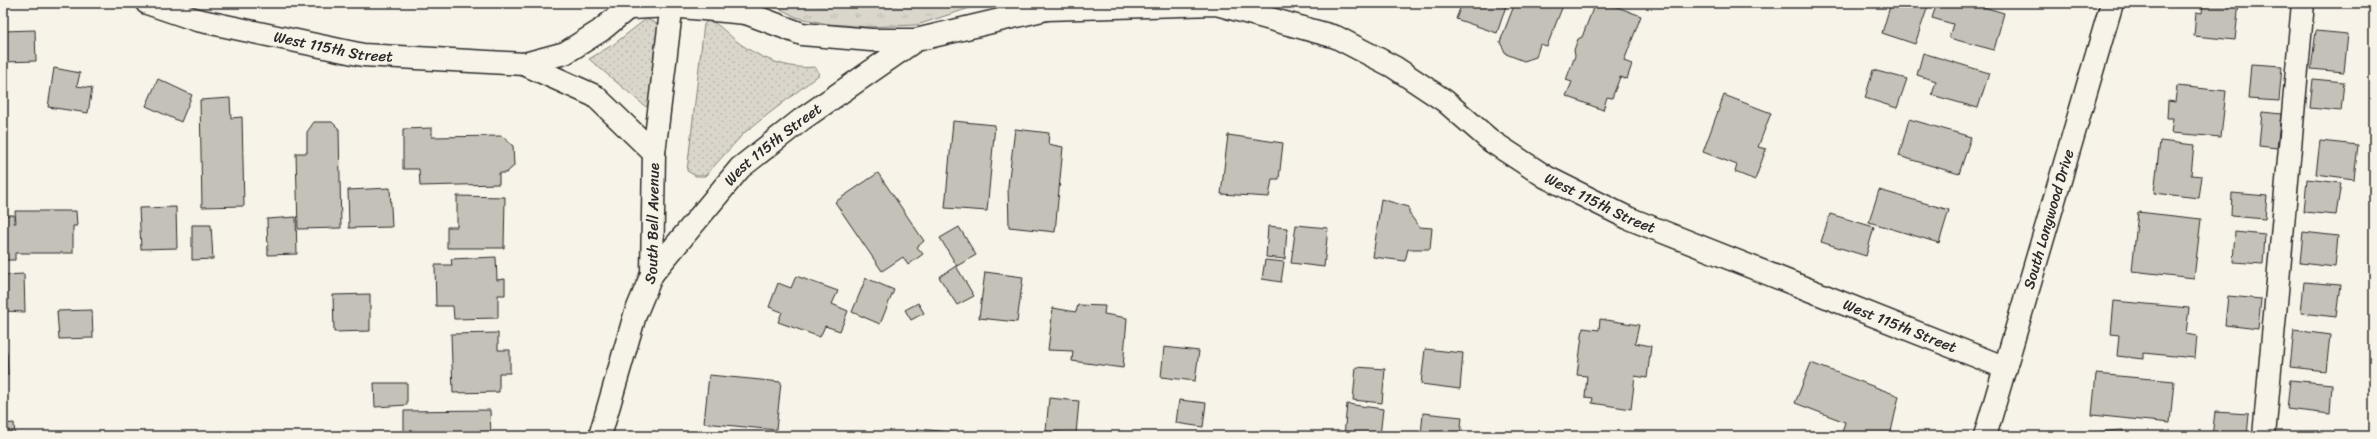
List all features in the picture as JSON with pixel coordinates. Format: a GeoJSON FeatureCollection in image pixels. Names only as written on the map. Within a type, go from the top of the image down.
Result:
{"type":"FeatureCollection","features":[{"type":"Feature","properties":{"kind":"street","name":"West 115th Street"},"geometry":{"type":"LineString","coordinates":[[147,3],[197,20],[362,55],[524,64],[565,53],[600,31],[633,5],[671,4],[742,8],[802,34],[838,39],[916,40],[1048,6],[1215,3],[1336,37],[1394,67],[1445,101],[1491,141],[1540,173],[1628,218],[2006,368]]}},
{"type":"Feature","properties":{"kind":"street","name":"South Longwood Drive"},"geometry":{"type":"LineString","coordinates":[[1985,436],[2112,3]]}},
{"type":"Feature","properties":{"kind":"street"},"geometry":{"type":"LineString","coordinates":[[2264,436],[2303,3]]}},
{"type":"Feature","properties":{"kind":"street","name":"South Bell Avenue"},"geometry":{"type":"LineString","coordinates":[[600,436],[635,315],[652,274],[654,153],[671,4]]}},
{"type":"Feature","properties":{"kind":"street","name":"West 115th Street"},"geometry":{"type":"LineString","coordinates":[[652,274],[740,168],[801,120],[916,40]]}},
{"type":"Feature","properties":{"kind":"street","name":"West 115th Street"},"geometry":{"type":"LineString","coordinates":[[524,64],[595,96],[654,153]]}},
{"type":"Feature","properties":{"kind":"green space"},"geometry":{"type":"Polygon","coordinates":[[[769,3],[985,3],[917,25],[867,27],[827,24],[796,17],[769,3]]]}},
{"type":"Feature","properties":{"kind":"green space"},"geometry":{"type":"Polygon","coordinates":[[[646,19],[660,25],[652,96],[646,107],[589,59],[614,44],[646,19]]]}},
{"type":"Feature","properties":{"kind":"green space"},"geometry":{"type":"Polygon","coordinates":[[[709,20],[756,54],[785,65],[795,67],[815,67],[820,74],[744,133],[705,176],[696,176],[687,171],[704,24],[709,20]]]}},
{"type":"Feature","properties":{"kind":"building"},"geometry":{"type":"Polygon","coordinates":[[[1462,3],[1507,3],[1497,33],[1456,19],[1462,3]]]}},
{"type":"Feature","properties":{"kind":"building"},"geometry":{"type":"Polygon","coordinates":[[[1515,3],[1564,3],[1547,46],[1540,44],[1536,57],[1524,61],[1506,54],[1500,42],[1515,3]]]}},
{"type":"Feature","properties":{"kind":"building"},"geometry":{"type":"Polygon","coordinates":[[[1595,3],[1607,3],[1641,16],[1624,61],[1632,64],[1627,79],[1620,77],[1612,98],[1607,97],[1603,110],[1566,96],[1572,82],[1566,80],[1575,56],[1574,50],[1578,39],[1582,37],[1595,3]]]}},
{"type":"Feature","properties":{"kind":"building"},"geometry":{"type":"Polygon","coordinates":[[[1891,3],[1929,3],[1915,44],[1882,33],[1891,3]]]}},
{"type":"Feature","properties":{"kind":"building"},"geometry":{"type":"Polygon","coordinates":[[[1937,3],[1970,3],[2004,13],[1994,50],[1949,38],[1953,24],[1932,18],[1937,3]]]}},
{"type":"Feature","properties":{"kind":"building"},"geometry":{"type":"Polygon","coordinates":[[[2203,3],[2239,3],[2235,40],[2194,36],[2196,12],[2202,13],[2203,3]]]}},
{"type":"Feature","properties":{"kind":"building"},"geometry":{"type":"Polygon","coordinates":[[[2249,3],[2289,3],[2288,7],[2249,3]]]}},
{"type":"Feature","properties":{"kind":"building"},"geometry":{"type":"Polygon","coordinates":[[[35,30],[36,61],[3,62],[3,31],[35,30]]]}},
{"type":"Feature","properties":{"kind":"building"},"geometry":{"type":"Polygon","coordinates":[[[2316,31],[2348,34],[2344,72],[2311,69],[2316,31]]]}},
{"type":"Feature","properties":{"kind":"building"},"geometry":{"type":"Polygon","coordinates":[[[1923,53],[1989,73],[1978,108],[1932,95],[1936,81],[1917,75],[1923,53]]]}},
{"type":"Feature","properties":{"kind":"building"},"geometry":{"type":"Polygon","coordinates":[[[2251,64],[2282,66],[2279,101],[2248,99],[2251,64]]]}},
{"type":"Feature","properties":{"kind":"building"},"geometry":{"type":"Polygon","coordinates":[[[54,68],[80,73],[77,86],[92,88],[88,113],[48,107],[54,68]]]}},
{"type":"Feature","properties":{"kind":"building"},"geometry":{"type":"Polygon","coordinates":[[[1873,70],[1907,79],[1897,108],[1865,98],[1873,70]]]}},
{"type":"Feature","properties":{"kind":"building"},"geometry":{"type":"Polygon","coordinates":[[[158,79],[192,95],[181,122],[146,106],[158,79]]]}},
{"type":"Feature","properties":{"kind":"building"},"geometry":{"type":"Polygon","coordinates":[[[2313,79],[2344,82],[2341,111],[2310,108],[2313,79]]]}},
{"type":"Feature","properties":{"kind":"building"},"geometry":{"type":"Polygon","coordinates":[[[2177,86],[2226,91],[2221,137],[2171,133],[2173,118],[2167,118],[2168,101],[2175,102],[2177,86]]]}},
{"type":"Feature","properties":{"kind":"building"},"geometry":{"type":"Polygon","coordinates":[[[1724,95],[1771,113],[1758,147],[1766,149],[1755,180],[1735,172],[1737,165],[1703,152],[1724,95]]]}},
{"type":"Feature","properties":{"kind":"building"},"geometry":{"type":"Polygon","coordinates":[[[230,98],[231,118],[242,117],[244,206],[202,207],[200,100],[230,98]]]}},
{"type":"Feature","properties":{"kind":"building"},"geometry":{"type":"Polygon","coordinates":[[[2262,112],[2281,114],[2277,148],[2259,146],[2262,112]]]}},
{"type":"Feature","properties":{"kind":"building"},"geometry":{"type":"Polygon","coordinates":[[[1909,119],[1971,137],[1959,174],[1899,156],[1909,119]]]}},
{"type":"Feature","properties":{"kind":"building"},"geometry":{"type":"Polygon","coordinates":[[[953,121],[995,125],[987,211],[945,208],[953,121]]]}},
{"type":"Feature","properties":{"kind":"building"},"geometry":{"type":"Polygon","coordinates":[[[314,122],[332,122],[339,129],[341,228],[298,229],[296,153],[307,153],[307,132],[314,122]]]}},
{"type":"Feature","properties":{"kind":"building"},"geometry":{"type":"Polygon","coordinates":[[[432,128],[432,137],[502,136],[513,146],[514,166],[506,173],[499,173],[499,184],[420,186],[419,169],[403,169],[403,129],[432,128]]]}},
{"type":"Feature","properties":{"kind":"building"},"geometry":{"type":"Polygon","coordinates":[[[1015,129],[1049,133],[1048,144],[1063,147],[1055,232],[1009,227],[1008,186],[1015,129]]]}},
{"type":"Feature","properties":{"kind":"building"},"geometry":{"type":"Polygon","coordinates":[[[1228,135],[1283,143],[1279,179],[1272,179],[1269,197],[1221,194],[1228,135]]]}},
{"type":"Feature","properties":{"kind":"building"},"geometry":{"type":"Polygon","coordinates":[[[2160,141],[2194,145],[2191,175],[2202,176],[2199,198],[2154,193],[2160,141]]]}},
{"type":"Feature","properties":{"kind":"building"},"geometry":{"type":"Polygon","coordinates":[[[2320,141],[2358,145],[2354,179],[2316,174],[2320,141]]]}},
{"type":"Feature","properties":{"kind":"building"},"geometry":{"type":"Polygon","coordinates":[[[878,173],[924,241],[917,247],[923,254],[908,265],[903,257],[882,271],[835,202],[878,173]]]}},
{"type":"Feature","properties":{"kind":"building"},"geometry":{"type":"Polygon","coordinates":[[[2307,179],[2341,183],[2336,215],[2304,212],[2307,179]]]}},
{"type":"Feature","properties":{"kind":"building"},"geometry":{"type":"Polygon","coordinates":[[[390,188],[392,227],[349,228],[348,190],[390,188]]]}},
{"type":"Feature","properties":{"kind":"building"},"geometry":{"type":"Polygon","coordinates":[[[1879,190],[1949,210],[1939,243],[1869,222],[1879,190]]]}},
{"type":"Feature","properties":{"kind":"building"},"geometry":{"type":"Polygon","coordinates":[[[2232,193],[2267,196],[2265,219],[2231,216],[2232,193]]]}},
{"type":"Feature","properties":{"kind":"building"},"geometry":{"type":"Polygon","coordinates":[[[457,196],[505,197],[504,248],[447,248],[447,227],[457,227],[457,196]]]}},
{"type":"Feature","properties":{"kind":"building"},"geometry":{"type":"Polygon","coordinates":[[[1381,199],[1409,207],[1409,213],[1419,227],[1432,228],[1430,249],[1408,249],[1405,261],[1373,257],[1381,199]]]}},
{"type":"Feature","properties":{"kind":"building"},"geometry":{"type":"Polygon","coordinates":[[[176,207],[177,248],[141,249],[139,208],[176,207]]]}},
{"type":"Feature","properties":{"kind":"building"},"geometry":{"type":"Polygon","coordinates":[[[15,211],[76,211],[77,226],[73,226],[73,253],[15,253],[15,260],[3,260],[3,215],[14,215],[14,223],[16,223],[15,211]]]}},
{"type":"Feature","properties":{"kind":"building"},"geometry":{"type":"Polygon","coordinates":[[[2138,212],[2201,219],[2194,278],[2132,271],[2138,212]]]}},
{"type":"Feature","properties":{"kind":"building"},"geometry":{"type":"Polygon","coordinates":[[[1830,214],[1874,227],[1866,256],[1821,242],[1830,214]]]}},
{"type":"Feature","properties":{"kind":"building"},"geometry":{"type":"Polygon","coordinates":[[[296,217],[297,254],[268,255],[267,219],[296,217]]]}},
{"type":"Feature","properties":{"kind":"building"},"geometry":{"type":"Polygon","coordinates":[[[192,225],[211,225],[213,259],[192,260],[192,225]]]}},
{"type":"Feature","properties":{"kind":"building"},"geometry":{"type":"Polygon","coordinates":[[[1296,225],[1328,228],[1324,267],[1291,263],[1296,225]]]}},
{"type":"Feature","properties":{"kind":"building"},"geometry":{"type":"Polygon","coordinates":[[[1268,226],[1287,228],[1285,259],[1266,257],[1268,226]]]}},
{"type":"Feature","properties":{"kind":"building"},"geometry":{"type":"Polygon","coordinates":[[[959,227],[976,255],[957,266],[940,238],[959,227]]]}},
{"type":"Feature","properties":{"kind":"building"},"geometry":{"type":"Polygon","coordinates":[[[2235,232],[2265,235],[2263,264],[2233,262],[2235,232]]]}},
{"type":"Feature","properties":{"kind":"building"},"geometry":{"type":"Polygon","coordinates":[[[2303,232],[2338,236],[2335,267],[2300,263],[2303,232]]]}},
{"type":"Feature","properties":{"kind":"building"},"geometry":{"type":"Polygon","coordinates":[[[496,257],[497,280],[505,279],[505,295],[498,295],[498,318],[454,319],[453,306],[436,306],[435,265],[452,265],[451,259],[496,257]]]}},
{"type":"Feature","properties":{"kind":"building"},"geometry":{"type":"Polygon","coordinates":[[[1265,260],[1284,262],[1281,282],[1262,279],[1265,260]]]}},
{"type":"Feature","properties":{"kind":"building"},"geometry":{"type":"Polygon","coordinates":[[[956,266],[974,296],[957,305],[939,277],[956,266]]]}},
{"type":"Feature","properties":{"kind":"building"},"geometry":{"type":"Polygon","coordinates":[[[985,272],[1023,277],[1017,322],[979,318],[985,272]]]}},
{"type":"Feature","properties":{"kind":"building"},"geometry":{"type":"Polygon","coordinates":[[[24,274],[25,312],[3,311],[3,275],[24,274]]]}},
{"type":"Feature","properties":{"kind":"building"},"geometry":{"type":"Polygon","coordinates":[[[796,276],[838,291],[832,304],[848,311],[840,331],[825,326],[820,337],[778,322],[782,312],[769,307],[778,283],[791,288],[796,276]]]}},
{"type":"Feature","properties":{"kind":"building"},"geometry":{"type":"Polygon","coordinates":[[[866,278],[894,290],[880,324],[852,312],[866,278]]]}},
{"type":"Feature","properties":{"kind":"building"},"geometry":{"type":"Polygon","coordinates":[[[2304,282],[2340,285],[2336,317],[2301,313],[2304,282]]]}},
{"type":"Feature","properties":{"kind":"building"},"geometry":{"type":"Polygon","coordinates":[[[370,294],[370,331],[334,332],[333,295],[370,294]]]}},
{"type":"Feature","properties":{"kind":"building"},"geometry":{"type":"Polygon","coordinates":[[[2228,296],[2261,299],[2258,329],[2225,325],[2228,296]]]}},
{"type":"Feature","properties":{"kind":"building"},"geometry":{"type":"Polygon","coordinates":[[[2114,301],[2189,308],[2186,334],[2197,336],[2195,358],[2143,353],[2143,359],[2117,356],[2119,335],[2111,334],[2114,301]]]}},
{"type":"Feature","properties":{"kind":"building"},"geometry":{"type":"Polygon","coordinates":[[[918,303],[924,313],[911,320],[905,310],[918,303]]]}},
{"type":"Feature","properties":{"kind":"building"},"geometry":{"type":"Polygon","coordinates":[[[1078,305],[1105,306],[1104,314],[1127,318],[1123,368],[1072,361],[1073,351],[1048,350],[1053,308],[1076,312],[1078,305]]]}},
{"type":"Feature","properties":{"kind":"building"},"geometry":{"type":"Polygon","coordinates":[[[92,310],[93,338],[59,339],[57,311],[92,310]]]}},
{"type":"Feature","properties":{"kind":"building"},"geometry":{"type":"Polygon","coordinates":[[[1600,319],[1639,325],[1635,343],[1651,346],[1647,378],[1635,376],[1631,409],[1592,403],[1593,398],[1585,397],[1587,376],[1577,375],[1583,328],[1599,330],[1600,319]]]}},
{"type":"Feature","properties":{"kind":"building"},"geometry":{"type":"Polygon","coordinates":[[[2294,330],[2330,335],[2326,371],[2290,367],[2294,330]]]}},
{"type":"Feature","properties":{"kind":"building"},"geometry":{"type":"Polygon","coordinates":[[[498,333],[498,350],[510,350],[510,373],[499,373],[499,392],[453,393],[451,334],[498,333]]]}},
{"type":"Feature","properties":{"kind":"building"},"geometry":{"type":"Polygon","coordinates":[[[1164,347],[1199,351],[1195,381],[1161,377],[1164,347]]]}},
{"type":"Feature","properties":{"kind":"building"},"geometry":{"type":"Polygon","coordinates":[[[1425,349],[1463,353],[1460,389],[1421,384],[1425,349]]]}},
{"type":"Feature","properties":{"kind":"building"},"geometry":{"type":"Polygon","coordinates":[[[3,352],[7,352],[8,375],[3,375],[3,352]]]}},
{"type":"Feature","properties":{"kind":"building"},"geometry":{"type":"Polygon","coordinates":[[[1811,363],[1899,396],[1890,436],[1841,436],[1845,422],[1795,403],[1811,363]]]}},
{"type":"Feature","properties":{"kind":"building"},"geometry":{"type":"Polygon","coordinates":[[[1356,367],[1385,369],[1382,403],[1353,400],[1356,367]]]}},
{"type":"Feature","properties":{"kind":"building"},"geometry":{"type":"Polygon","coordinates":[[[2096,374],[2174,381],[2170,423],[2092,415],[2096,374]]]}},
{"type":"Feature","properties":{"kind":"building"},"geometry":{"type":"Polygon","coordinates":[[[709,375],[781,382],[776,430],[704,423],[709,375]]]}},
{"type":"Feature","properties":{"kind":"building"},"geometry":{"type":"Polygon","coordinates":[[[2290,380],[2332,384],[2330,414],[2287,409],[2290,380]]]}},
{"type":"Feature","properties":{"kind":"building"},"geometry":{"type":"Polygon","coordinates":[[[374,383],[407,383],[407,405],[375,407],[374,383]]]}},
{"type":"Feature","properties":{"kind":"building"},"geometry":{"type":"Polygon","coordinates":[[[1049,398],[1079,401],[1076,434],[1046,431],[1049,398]]]}},
{"type":"Feature","properties":{"kind":"building"},"geometry":{"type":"Polygon","coordinates":[[[1179,400],[1206,403],[1203,427],[1176,423],[1179,400]]]}},
{"type":"Feature","properties":{"kind":"building"},"geometry":{"type":"Polygon","coordinates":[[[1347,404],[1383,409],[1380,436],[1344,436],[1347,404]]]}},
{"type":"Feature","properties":{"kind":"building"},"geometry":{"type":"Polygon","coordinates":[[[490,410],[491,436],[404,436],[404,411],[490,410]]]}},
{"type":"Feature","properties":{"kind":"building"},"geometry":{"type":"Polygon","coordinates":[[[2215,412],[2249,414],[2247,436],[2212,436],[2215,412]]]}},
{"type":"Feature","properties":{"kind":"building"},"geometry":{"type":"Polygon","coordinates":[[[1423,413],[1462,417],[1460,436],[1421,436],[1423,413]]]}},
{"type":"Feature","properties":{"kind":"building"},"geometry":{"type":"Polygon","coordinates":[[[14,423],[15,436],[3,436],[3,424],[14,423]]]}},
{"type":"Feature","properties":{"kind":"building"},"geometry":{"type":"Polygon","coordinates":[[[918,429],[960,433],[959,436],[917,436],[918,429]]]}},
{"type":"Feature","properties":{"kind":"building"},"geometry":{"type":"Polygon","coordinates":[[[2123,430],[2123,436],[2081,436],[2081,433],[2123,430]]]}}]}
